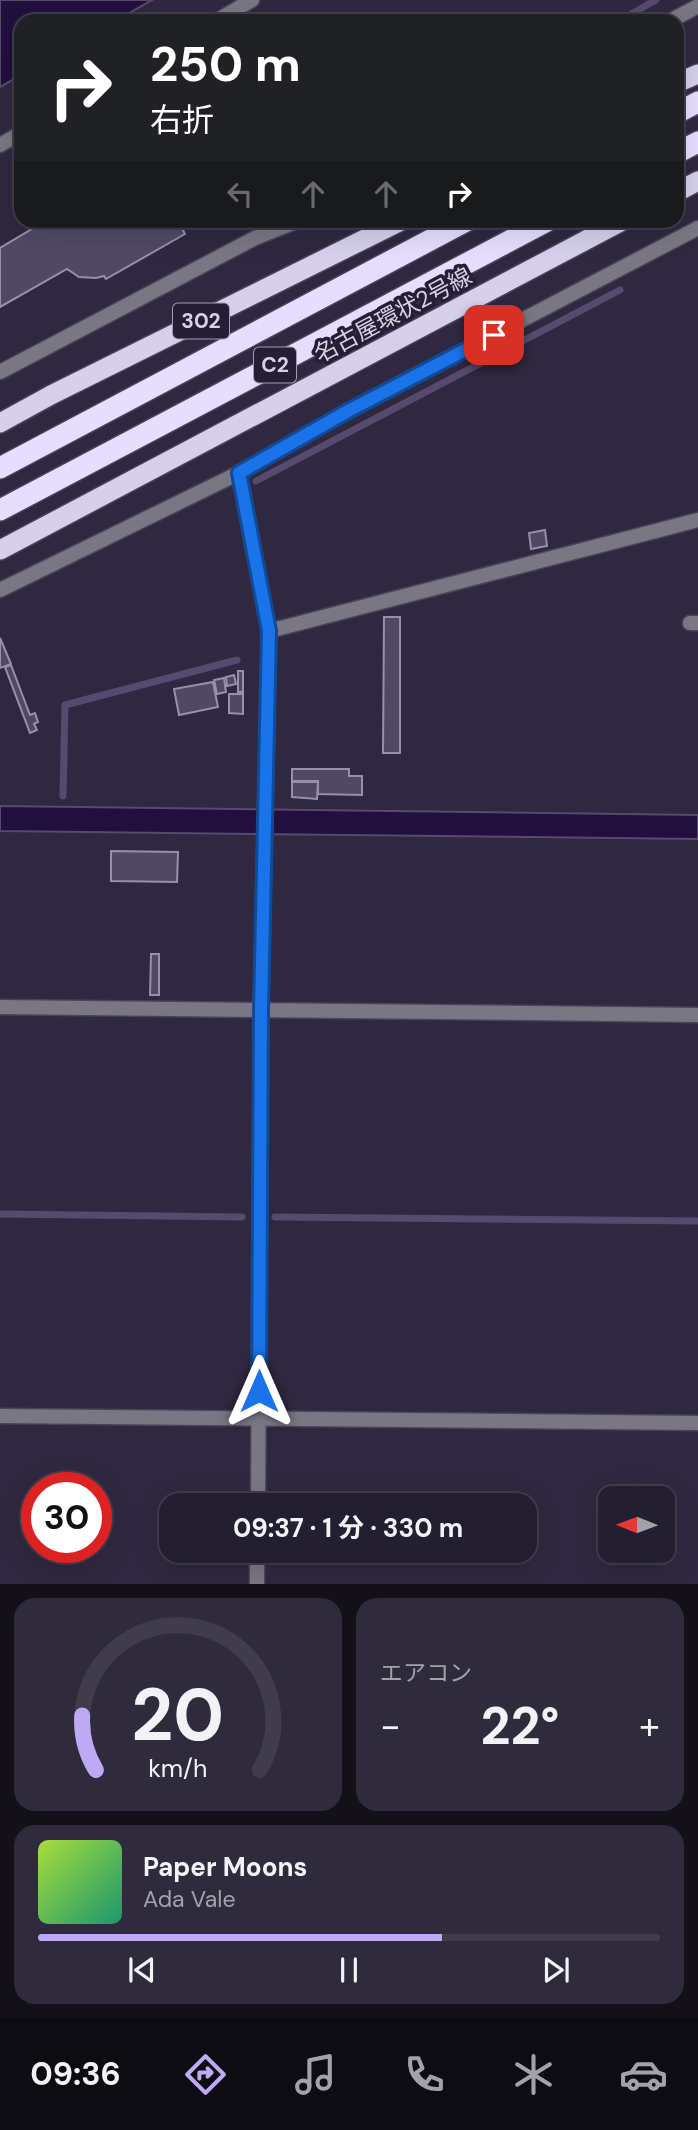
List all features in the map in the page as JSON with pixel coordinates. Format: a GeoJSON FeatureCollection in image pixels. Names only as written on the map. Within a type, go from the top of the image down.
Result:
{"type":"FeatureCollection","features":[{"type":"Feature","properties":{"kind":"highway","name":"302"},"geometry":{"type":"LineString","coordinates":[[0,423],[387,228]]}},
{"type":"Feature","properties":{"kind":"highway","name":"C2"},"geometry":{"type":"LineString","coordinates":[[0,468],[453,228]]}},
{"type":"Feature","properties":{"kind":"highway","name":"C2"},"geometry":{"type":"LineString","coordinates":[[0,510],[534,228]]}},
{"type":"Feature","properties":{"kind":"highway","name":"名古屋環状2号線"},"geometry":{"type":"LineString","coordinates":[[0,550],[609,228]]}},
{"type":"Feature","properties":{"kind":"street"},"geometry":{"type":"LineString","coordinates":[[228,14],[252,0]]}},
{"type":"Feature","properties":{"kind":"street"},"geometry":{"type":"LineString","coordinates":[[0,372],[255,238],[280,228]]}},
{"type":"Feature","properties":{"kind":"street"},"geometry":{"type":"LineString","coordinates":[[0,590],[239,473],[348,411],[698,228]]}},
{"type":"Feature","properties":{"kind":"street"},"geometry":{"type":"LineString","coordinates":[[239,473],[269,631],[261,1010],[258,1493]]}},
{"type":"Feature","properties":{"kind":"street"},"geometry":{"type":"LineString","coordinates":[[269,631],[698,520]]}},
{"type":"Feature","properties":{"kind":"street"},"geometry":{"type":"LineString","coordinates":[[0,1007],[698,1015]]}},
{"type":"Feature","properties":{"kind":"street"},"geometry":{"type":"LineString","coordinates":[[0,1416],[698,1423]]}},
{"type":"Feature","properties":{"kind":"street"},"geometry":{"type":"LineString","coordinates":[[257,1563],[257,1584]]}},
{"type":"Feature","properties":{"kind":"shaded area"},"geometry":{"type":"Polygon","coordinates":[[[0,0],[152,0],[127,14],[14,14],[14,79],[0,87],[0,0]]]}},
{"type":"Feature","properties":{"kind":"shaded area"},"geometry":{"type":"Polygon","coordinates":[[[0,806],[698,815],[698,839],[0,831],[0,806]]]}},
{"type":"Feature","properties":{"kind":"building"},"geometry":{"type":"Polygon","coordinates":[[[33,228],[182,228],[185,234],[106,279],[104,276],[79,277],[67,269],[0,307],[0,248],[33,228]]]}},
{"type":"Feature","properties":{"kind":"building"},"geometry":{"type":"Polygon","coordinates":[[[545,530],[547,546],[531,549],[529,533],[545,530]]]}},
{"type":"Feature","properties":{"kind":"building"},"geometry":{"type":"Polygon","coordinates":[[[384,617],[400,617],[400,753],[383,753],[384,617]]]}},
{"type":"Feature","properties":{"kind":"building"},"geometry":{"type":"Polygon","coordinates":[[[0,638],[11,664],[0,668],[0,638]]]}},
{"type":"Feature","properties":{"kind":"building"},"geometry":{"type":"Polygon","coordinates":[[[11,665],[30,715],[35,713],[38,722],[34,724],[37,730],[30,733],[5,667],[11,665]]]}},
{"type":"Feature","properties":{"kind":"building"},"geometry":{"type":"Polygon","coordinates":[[[238,671],[243,671],[243,692],[238,692],[238,671]]]}},
{"type":"Feature","properties":{"kind":"building"},"geometry":{"type":"Polygon","coordinates":[[[234,675],[236,684],[227,686],[226,677],[234,675]]]}},
{"type":"Feature","properties":{"kind":"building"},"geometry":{"type":"Polygon","coordinates":[[[224,678],[226,692],[217,694],[214,680],[224,678]]]}},
{"type":"Feature","properties":{"kind":"building"},"geometry":{"type":"Polygon","coordinates":[[[213,682],[218,707],[179,715],[174,689],[213,682]]]}},
{"type":"Feature","properties":{"kind":"building"},"geometry":{"type":"Polygon","coordinates":[[[229,694],[243,694],[243,714],[229,713],[229,694]]]}},
{"type":"Feature","properties":{"kind":"building"},"geometry":{"type":"Polygon","coordinates":[[[292,769],[349,769],[349,776],[362,776],[362,795],[318,794],[318,781],[292,781],[292,769]]]}},
{"type":"Feature","properties":{"kind":"building"},"geometry":{"type":"Polygon","coordinates":[[[292,782],[318,782],[317,799],[292,797],[292,782]]]}},
{"type":"Feature","properties":{"kind":"building"},"geometry":{"type":"Polygon","coordinates":[[[111,851],[178,852],[177,882],[111,881],[111,851]]]}},
{"type":"Feature","properties":{"kind":"building"},"geometry":{"type":"Polygon","coordinates":[[[151,954],[159,954],[159,995],[150,995],[151,954]]]}},
{"type":"Feature","properties":{"kind":"waterway"},"geometry":{"type":"LineString","coordinates":[[631,14],[656,0]]}},
{"type":"Feature","properties":{"kind":"waterway"},"geometry":{"type":"LineString","coordinates":[[256,481],[620,290]]}},
{"type":"Feature","properties":{"kind":"waterway"},"geometry":{"type":"LineString","coordinates":[[63,796],[65,705],[237,660]]}},
{"type":"Feature","properties":{"kind":"waterway"},"geometry":{"type":"LineString","coordinates":[[0,1214],[242,1217]]}},
{"type":"Feature","properties":{"kind":"waterway"},"geometry":{"type":"LineString","coordinates":[[275,1217],[698,1221]]}},
{"type":"Feature","properties":{"kind":"route"},"geometry":{"type":"LineString","coordinates":[[259,1391],[261,1010],[269,631],[239,473],[348,411],[494,335]]}}]}
